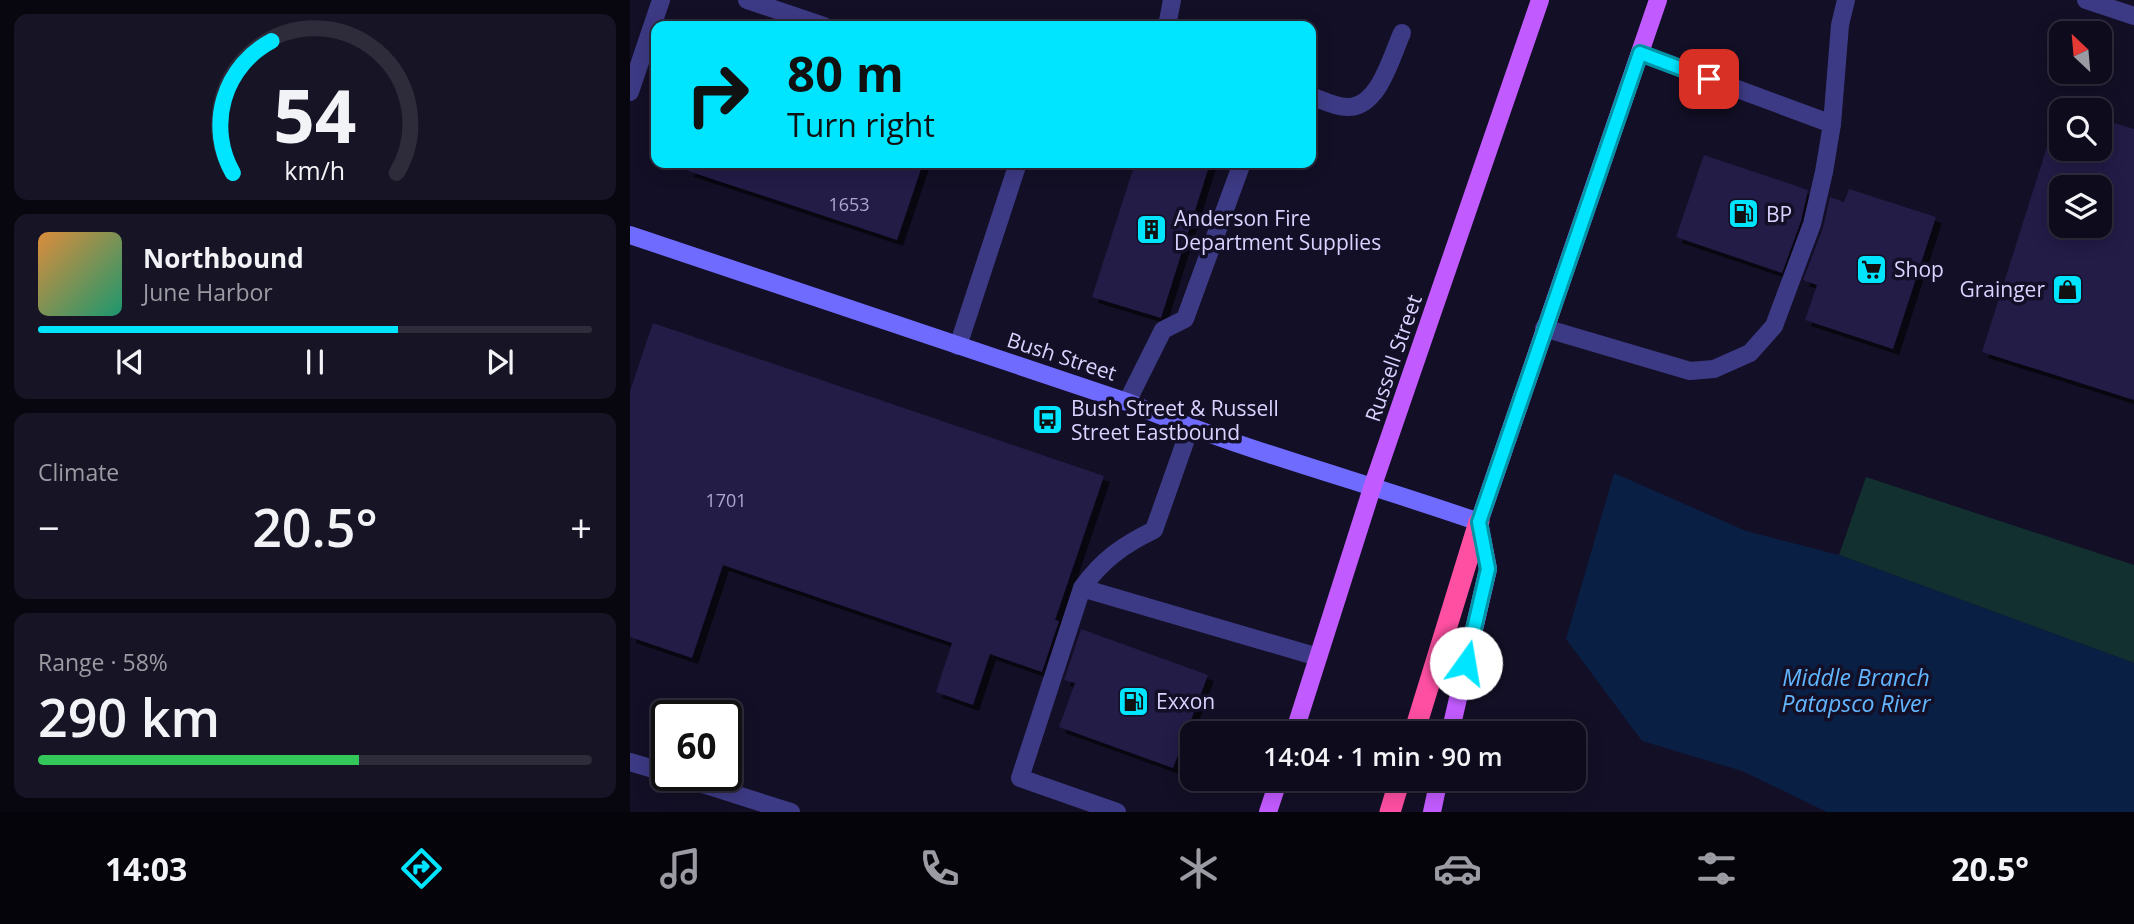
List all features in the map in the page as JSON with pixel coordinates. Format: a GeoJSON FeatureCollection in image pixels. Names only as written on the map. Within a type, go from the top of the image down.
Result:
{"type":"FeatureCollection","features":[{"type":"Feature","properties":{"kind":"highway"},"geometry":{"type":"LineString","coordinates":[[1418,721],[1479,522]]}},
{"type":"Feature","properties":{"kind":"highway"},"geometry":{"type":"LineString","coordinates":[[1390,812],[1397,791]]}},
{"type":"Feature","properties":{"kind":"main road","name":"Russell Street"},"geometry":{"type":"LineString","coordinates":[[1298,721],[1373,485],[1540,0]]}},
{"type":"Feature","properties":{"kind":"main road"},"geometry":{"type":"LineString","coordinates":[[1453,721],[1488,569],[1479,522],[1658,0]]}},
{"type":"Feature","properties":{"kind":"main road"},"geometry":{"type":"LineString","coordinates":[[1268,812],[1275,791]]}},
{"type":"Feature","properties":{"kind":"main road"},"geometry":{"type":"LineString","coordinates":[[1432,812],[1436,791]]}},
{"type":"Feature","properties":{"kind":"street"},"geometry":{"type":"LineString","coordinates":[[655,21],[662,0]]}},
{"type":"Feature","properties":{"kind":"street"},"geometry":{"type":"LineString","coordinates":[[747,0],[809,21]]}},
{"type":"Feature","properties":{"kind":"street"},"geometry":{"type":"LineString","coordinates":[[1168,21],[1172,0]]}},
{"type":"Feature","properties":{"kind":"street"},"geometry":{"type":"LineString","coordinates":[[1544,328],[1690,371],[1714,369],[1750,354],[1774,326],[1812,223],[1832,124],[1840,24],[1846,0]]}},
{"type":"Feature","properties":{"kind":"street"},"geometry":{"type":"LineString","coordinates":[[2086,0],[2134,16]]}},
{"type":"Feature","properties":{"kind":"street"},"geometry":{"type":"LineString","coordinates":[[630,92],[651,32]]}},
{"type":"Feature","properties":{"kind":"street"},"geometry":{"type":"LineString","coordinates":[[1316,98],[1343,107],[1356,107],[1375,93],[1402,33]]}},
{"type":"Feature","properties":{"kind":"street"},"geometry":{"type":"LineString","coordinates":[[1640,53],[1832,124]]}},
{"type":"Feature","properties":{"kind":"street"},"geometry":{"type":"LineString","coordinates":[[958,345],[1016,168]]}},
{"type":"Feature","properties":{"kind":"street"},"geometry":{"type":"LineString","coordinates":[[1127,402],[1163,330],[1185,319],[1240,168]]}},
{"type":"Feature","properties":{"kind":"street","name":"Bush Street"},"geometry":{"type":"LineString","coordinates":[[630,235],[1127,402],[1190,428],[1373,485],[1479,522]]}},
{"type":"Feature","properties":{"kind":"street"},"geometry":{"type":"LineString","coordinates":[[1117,812],[1020,778],[1082,588],[1100,563],[1125,544],[1154,530],[1190,428]]}},
{"type":"Feature","properties":{"kind":"street"},"geometry":{"type":"LineString","coordinates":[[1082,588],[1318,657]]}},
{"type":"Feature","properties":{"kind":"street"},"geometry":{"type":"LineString","coordinates":[[630,762],[651,768]]}},
{"type":"Feature","properties":{"kind":"street"},"geometry":{"type":"LineString","coordinates":[[725,791],[791,812]]}},
{"type":"Feature","properties":{"kind":"green space"},"geometry":{"type":"Polygon","coordinates":[[[1866,477],[2134,565],[2134,663],[1839,555],[1866,477]]]}},
{"type":"Feature","properties":{"kind":"water","name":"Middle Branch Patapsco River"},"geometry":{"type":"Polygon","coordinates":[[[1614,473],[1746,531],[1839,555],[2134,663],[2134,812],[1827,812],[1742,771],[1642,741],[1566,639],[1614,473]]]}},
{"type":"Feature","properties":{"kind":"building","name":"Grainger"},"geometry":{"type":"Polygon","coordinates":[[[2112,123],[2134,129],[2134,400],[1982,352],[2049,141],[2049,161],[2112,161],[2112,123]]]}},
{"type":"Feature","properties":{"kind":"building","name":"BP"},"geometry":{"type":"Polygon","coordinates":[[[1704,155],[1808,190],[1801,221],[1782,273],[1676,237],[1704,155]]]}},
{"type":"Feature","properties":{"kind":"building"},"geometry":{"type":"Polygon","coordinates":[[[689,168],[921,168],[897,240],[688,171],[689,168]]]}},
{"type":"Feature","properties":{"kind":"building","name":"Anderson Fire Department Supplies"},"geometry":{"type":"Polygon","coordinates":[[[1133,168],[1208,168],[1161,318],[1092,297],[1133,168]]]}},
{"type":"Feature","properties":{"kind":"building","name":"Shop"},"geometry":{"type":"Polygon","coordinates":[[[1849,189],[1936,217],[1893,349],[1805,320],[1817,285],[1803,280],[1823,228],[1830,197],[1844,202],[1849,189]]]}},
{"type":"Feature","properties":{"kind":"building"},"geometry":{"type":"Polygon","coordinates":[[[653,323],[1104,476],[1055,620],[1059,621],[1042,672],[990,654],[973,705],[936,692],[952,643],[723,565],[692,658],[630,637],[630,391],[653,323]]]}},
{"type":"Feature","properties":{"kind":"building","name":"Exxon"},"geometry":{"type":"Polygon","coordinates":[[[1081,629],[1208,675],[1191,721],[1180,721],[1180,749],[1173,768],[1059,727],[1075,683],[1064,680],[1081,629]]]}},
{"type":"Feature","properties":{"kind":"place","name":"BP"},"geometry":{"type":"Point","coordinates":[1743,214]}},
{"type":"Feature","properties":{"kind":"place","name":"Anderson Fire Department Supplies"},"geometry":{"type":"Point","coordinates":[1151,230]}},
{"type":"Feature","properties":{"kind":"place","name":"Shop"},"geometry":{"type":"Point","coordinates":[1871,269]}},
{"type":"Feature","properties":{"kind":"place","name":"Grainger"},"geometry":{"type":"Point","coordinates":[2068,289]}},
{"type":"Feature","properties":{"kind":"place","name":"Bush Street & Russell Street Eastbound"},"geometry":{"type":"Point","coordinates":[1048,420]}},
{"type":"Feature","properties":{"kind":"place","name":"Exxon"},"geometry":{"type":"Point","coordinates":[1133,701]}},
{"type":"Feature","properties":{"kind":"route"},"geometry":{"type":"LineString","coordinates":[[1466,663],[1488,569],[1479,522],[1520,396],[1640,53],[1709,79]]}}]}
